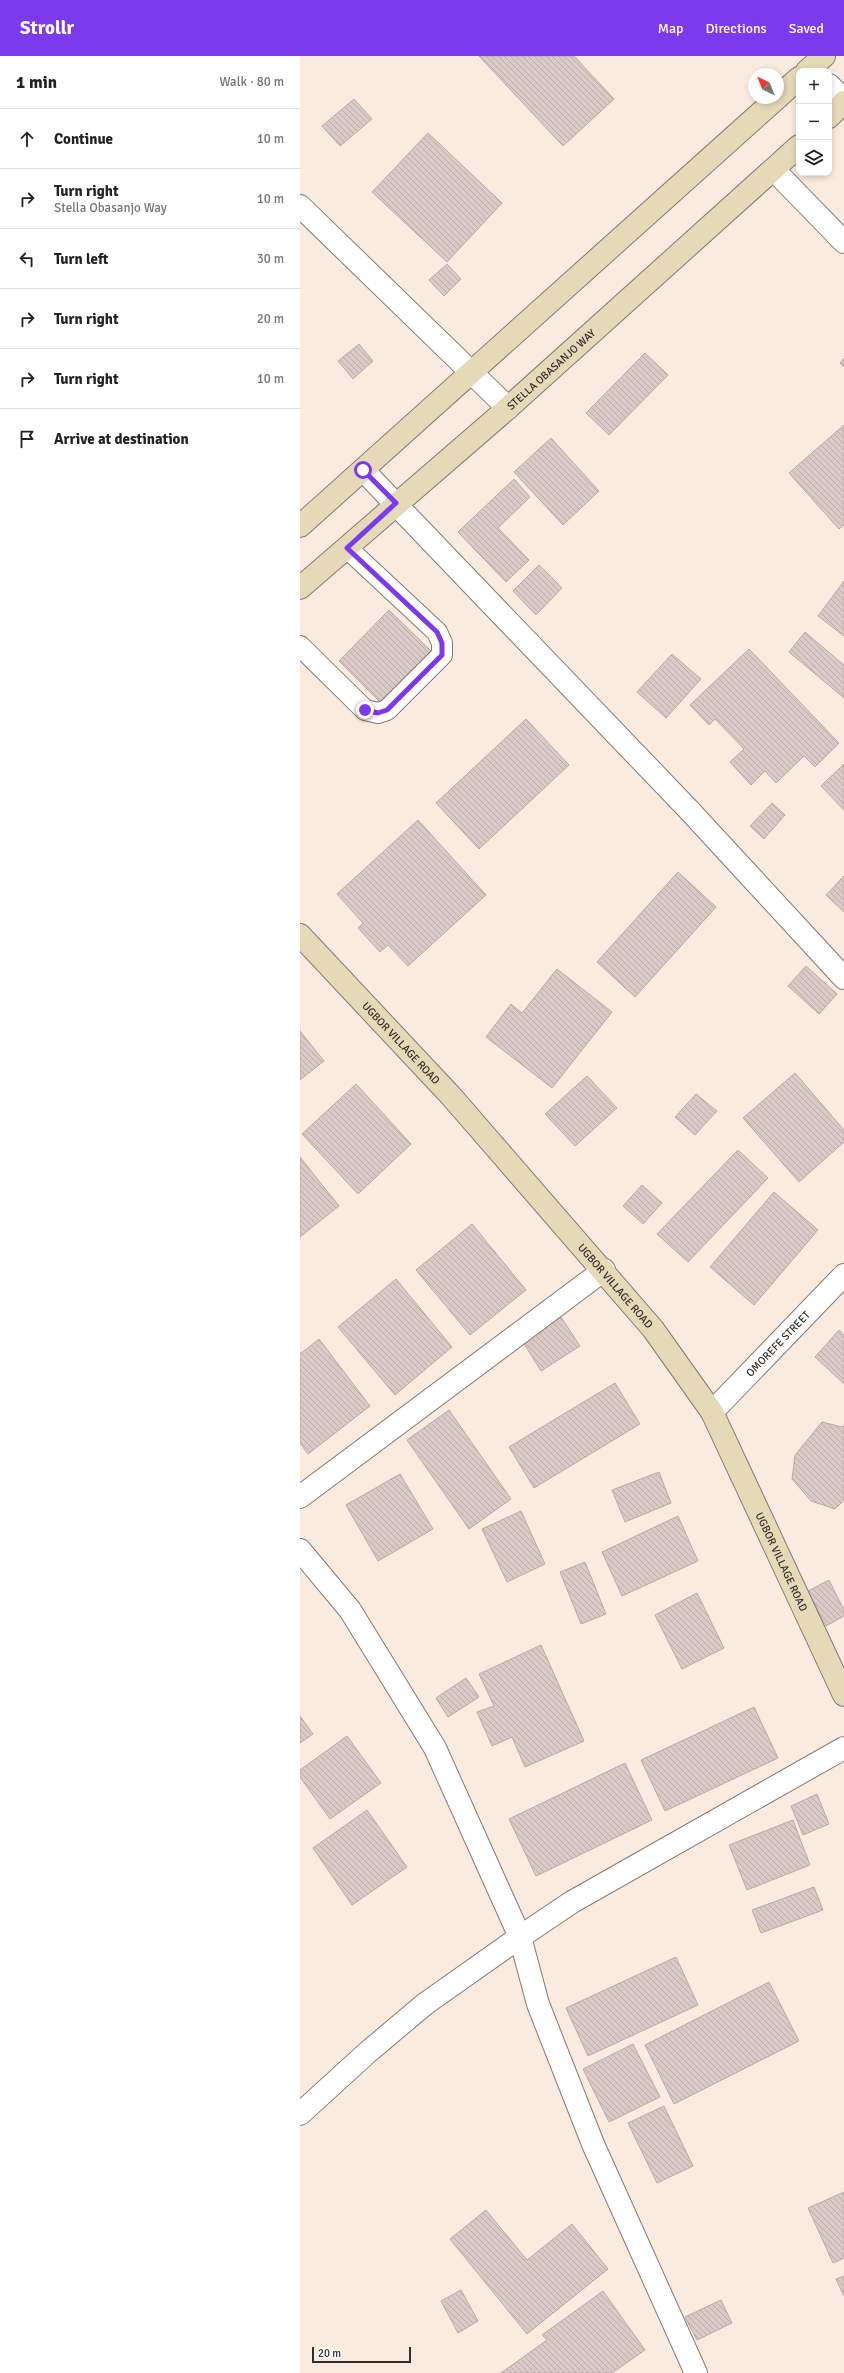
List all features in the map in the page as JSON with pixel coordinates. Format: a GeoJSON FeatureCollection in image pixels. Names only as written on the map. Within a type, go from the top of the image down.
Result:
{"type":"FeatureCollection","features":[{"type":"Feature","properties":{"kind":"street"},"geometry":{"type":"LineString","coordinates":[[784,92],[810,66]]}},
{"type":"Feature","properties":{"kind":"street"},"geometry":{"type":"LineString","coordinates":[[832,88],[844,101],[832,114]]}},
{"type":"Feature","properties":{"kind":"street"},"geometry":{"type":"LineString","coordinates":[[300,526],[472,374],[771,104]]}},
{"type":"Feature","properties":{"kind":"street","name":"STELLA OBASANJO WAY"},"geometry":{"type":"LineString","coordinates":[[300,588],[347,548],[396,503],[508,408],[796,149]]}},
{"type":"Feature","properties":{"kind":"street"},"geometry":{"type":"LineString","coordinates":[[774,170],[844,242]]}},
{"type":"Feature","properties":{"kind":"street"},"geometry":{"type":"LineString","coordinates":[[300,206],[508,408]]}},
{"type":"Feature","properties":{"kind":"street"},"geometry":{"type":"LineString","coordinates":[[363,470],[689,810],[844,978]]}},
{"type":"Feature","properties":{"kind":"street","name":"UGBOR VILLAGE ROAD"},"geometry":{"type":"LineString","coordinates":[[300,936],[451,1096],[604,1270],[653,1329],[712,1412],[844,1695]]}},
{"type":"Feature","properties":{"kind":"street"},"geometry":{"type":"LineString","coordinates":[[300,1497],[604,1270]]}},
{"type":"Feature","properties":{"kind":"street","name":"OMOREFE STREET"},"geometry":{"type":"LineString","coordinates":[[712,1412],[844,1275]]}},
{"type":"Feature","properties":{"kind":"street"},"geometry":{"type":"LineString","coordinates":[[300,1550],[350,1610],[435,1748],[520,1937],[538,2004],[588,2131],[696,2373]]}},
{"type":"Feature","properties":{"kind":"street"},"geometry":{"type":"LineString","coordinates":[[300,2114],[368,2052],[425,2004],[520,1937],[585,1895],[844,1748]]}},
{"type":"Feature","properties":{"kind":"lane"},"geometry":{"type":"LineString","coordinates":[[300,646],[365,710],[378,713],[387,710],[442,655],[442,643],[437,632],[347,548]]}},
{"type":"Feature","properties":{"kind":"building"},"geometry":{"type":"Polygon","coordinates":[[[479,56],[574,56],[614,99],[563,146],[479,56]]]}},
{"type":"Feature","properties":{"kind":"building"},"geometry":{"type":"Polygon","coordinates":[[[354,99],[372,119],[340,146],[322,126],[354,99]]]}},
{"type":"Feature","properties":{"kind":"building"},"geometry":{"type":"Polygon","coordinates":[[[428,133],[502,203],[447,262],[372,192],[428,133]]]}},
{"type":"Feature","properties":{"kind":"building"},"geometry":{"type":"Polygon","coordinates":[[[447,264],[461,279],[444,296],[429,280],[447,264]]]}},
{"type":"Feature","properties":{"kind":"building"},"geometry":{"type":"Polygon","coordinates":[[[359,344],[373,361],[353,379],[338,361],[359,344]]]}},
{"type":"Feature","properties":{"kind":"building"},"geometry":{"type":"Polygon","coordinates":[[[645,353],[668,375],[609,435],[586,413],[645,353]]]}},
{"type":"Feature","properties":{"kind":"building"},"geometry":{"type":"Polygon","coordinates":[[[844,358],[844,367],[840,363],[844,358]]]}},
{"type":"Feature","properties":{"kind":"building"},"geometry":{"type":"Polygon","coordinates":[[[844,425],[844,525],[839,529],[789,473],[844,425]]]}},
{"type":"Feature","properties":{"kind":"building"},"geometry":{"type":"Polygon","coordinates":[[[551,438],[599,491],[563,525],[514,472],[551,438]]]}},
{"type":"Feature","properties":{"kind":"building"},"geometry":{"type":"Polygon","coordinates":[[[514,479],[530,497],[498,528],[529,560],[506,582],[458,532],[514,479]]]}},
{"type":"Feature","properties":{"kind":"building"},"geometry":{"type":"Polygon","coordinates":[[[539,565],[562,588],[536,615],[513,591],[539,565]]]}},
{"type":"Feature","properties":{"kind":"building"},"geometry":{"type":"Polygon","coordinates":[[[844,581],[844,636],[818,616],[844,581]]]}},
{"type":"Feature","properties":{"kind":"building"},"geometry":{"type":"Polygon","coordinates":[[[389,610],[431,651],[380,702],[339,661],[389,610]]]}},
{"type":"Feature","properties":{"kind":"building"},"geometry":{"type":"Polygon","coordinates":[[[805,632],[844,665],[844,698],[789,652],[805,632]]]}},
{"type":"Feature","properties":{"kind":"building"},"geometry":{"type":"Polygon","coordinates":[[[749,649],[839,743],[815,767],[804,756],[776,783],[765,771],[751,785],[730,762],[744,749],[715,719],[709,725],[690,705],[749,649]]]}},
{"type":"Feature","properties":{"kind":"building"},"geometry":{"type":"Polygon","coordinates":[[[672,654],[701,679],[666,718],[637,692],[672,654]]]}},
{"type":"Feature","properties":{"kind":"building"},"geometry":{"type":"Polygon","coordinates":[[[526,719],[569,765],[479,849],[436,803],[526,719]]]}},
{"type":"Feature","properties":{"kind":"building"},"geometry":{"type":"Polygon","coordinates":[[[844,764],[844,810],[821,786],[844,764]]]}},
{"type":"Feature","properties":{"kind":"building"},"geometry":{"type":"Polygon","coordinates":[[[772,803],[785,815],[764,839],[750,826],[772,803]]]}},
{"type":"Feature","properties":{"kind":"building"},"geometry":{"type":"Polygon","coordinates":[[[418,820],[486,895],[408,966],[388,945],[380,952],[358,928],[363,923],[337,894],[418,820]]]}},
{"type":"Feature","properties":{"kind":"building"},"geometry":{"type":"Polygon","coordinates":[[[678,872],[716,907],[635,997],[597,962],[678,872]]]}},
{"type":"Feature","properties":{"kind":"building"},"geometry":{"type":"Polygon","coordinates":[[[844,876],[844,912],[826,895],[844,876]]]}},
{"type":"Feature","properties":{"kind":"building"},"geometry":{"type":"Polygon","coordinates":[[[806,966],[837,994],[819,1014],[788,986],[806,966]]]}},
{"type":"Feature","properties":{"kind":"building"},"geometry":{"type":"Polygon","coordinates":[[[557,969],[612,1012],[552,1088],[486,1037],[511,1004],[522,1013],[557,969]]]}},
{"type":"Feature","properties":{"kind":"building"},"geometry":{"type":"Polygon","coordinates":[[[300,1031],[324,1061],[300,1080],[300,1031]]]}},
{"type":"Feature","properties":{"kind":"building"},"geometry":{"type":"Polygon","coordinates":[[[795,1073],[844,1130],[844,1142],[799,1182],[743,1118],[795,1073]]]}},
{"type":"Feature","properties":{"kind":"building"},"geometry":{"type":"Polygon","coordinates":[[[587,1076],[617,1108],[575,1146],[545,1114],[587,1076]]]}},
{"type":"Feature","properties":{"kind":"building"},"geometry":{"type":"Polygon","coordinates":[[[356,1084],[411,1144],[358,1194],[302,1134],[356,1084]]]}},
{"type":"Feature","properties":{"kind":"building"},"geometry":{"type":"Polygon","coordinates":[[[696,1094],[717,1111],[695,1135],[675,1117],[696,1094]]]}},
{"type":"Feature","properties":{"kind":"building"},"geometry":{"type":"Polygon","coordinates":[[[738,1150],[768,1178],[688,1262],[657,1234],[738,1150]]]}},
{"type":"Feature","properties":{"kind":"building"},"geometry":{"type":"Polygon","coordinates":[[[300,1157],[339,1206],[300,1237],[300,1157]]]}},
{"type":"Feature","properties":{"kind":"building"},"geometry":{"type":"Polygon","coordinates":[[[642,1185],[662,1203],[643,1224],[623,1206],[642,1185]]]}},
{"type":"Feature","properties":{"kind":"building"},"geometry":{"type":"Polygon","coordinates":[[[774,1192],[818,1230],[754,1305],[710,1267],[774,1192]]]}},
{"type":"Feature","properties":{"kind":"building"},"geometry":{"type":"Polygon","coordinates":[[[472,1224],[526,1290],[470,1335],[416,1270],[472,1224]]]}},
{"type":"Feature","properties":{"kind":"building"},"geometry":{"type":"Polygon","coordinates":[[[396,1279],[452,1347],[395,1395],[338,1327],[396,1279]]]}},
{"type":"Feature","properties":{"kind":"building"},"geometry":{"type":"Polygon","coordinates":[[[561,1317],[580,1346],[541,1371],[523,1342],[561,1317]]]}},
{"type":"Feature","properties":{"kind":"building"},"geometry":{"type":"Polygon","coordinates":[[[839,1330],[844,1335],[844,1384],[815,1357],[839,1330]]]}},
{"type":"Feature","properties":{"kind":"building"},"geometry":{"type":"Polygon","coordinates":[[[319,1339],[370,1406],[308,1454],[300,1443],[300,1354],[319,1339]]]}},
{"type":"Feature","properties":{"kind":"building"},"geometry":{"type":"Polygon","coordinates":[[[615,1383],[640,1424],[534,1488],[509,1447],[615,1383]]]}},
{"type":"Feature","properties":{"kind":"building"},"geometry":{"type":"Polygon","coordinates":[[[449,1410],[511,1499],[469,1529],[407,1440],[449,1410]]]}},
{"type":"Feature","properties":{"kind":"building"},"geometry":{"type":"Polygon","coordinates":[[[822,1422],[842,1427],[844,1425],[844,1500],[835,1509],[811,1501],[792,1479],[795,1455],[822,1422]]]}},
{"type":"Feature","properties":{"kind":"building"},"geometry":{"type":"Polygon","coordinates":[[[659,1472],[671,1503],[625,1522],[612,1490],[659,1472]]]}},
{"type":"Feature","properties":{"kind":"building"},"geometry":{"type":"Polygon","coordinates":[[[400,1474],[433,1529],[378,1561],[346,1505],[400,1474]]]}},
{"type":"Feature","properties":{"kind":"building"},"geometry":{"type":"Polygon","coordinates":[[[521,1511],[545,1564],[507,1582],[482,1529],[521,1511]]]}},
{"type":"Feature","properties":{"kind":"building"},"geometry":{"type":"Polygon","coordinates":[[[678,1516],[698,1561],[622,1596],[602,1552],[678,1516]]]}},
{"type":"Feature","properties":{"kind":"building"},"geometry":{"type":"Polygon","coordinates":[[[585,1562],[606,1614],[581,1624],[560,1572],[585,1562]]]}},
{"type":"Feature","properties":{"kind":"building"},"geometry":{"type":"Polygon","coordinates":[[[829,1580],[844,1610],[844,1616],[826,1626],[808,1591],[829,1580]]]}},
{"type":"Feature","properties":{"kind":"building"},"geometry":{"type":"Polygon","coordinates":[[[697,1593],[724,1648],[682,1669],[655,1615],[697,1593]]]}},
{"type":"Feature","properties":{"kind":"building"},"geometry":{"type":"Polygon","coordinates":[[[541,1645],[584,1741],[525,1767],[512,1737],[492,1746],[477,1712],[494,1706],[479,1674],[541,1645]]]}},
{"type":"Feature","properties":{"kind":"building"},"geometry":{"type":"Polygon","coordinates":[[[466,1678],[479,1697],[448,1717],[436,1698],[466,1678]]]}},
{"type":"Feature","properties":{"kind":"building"},"geometry":{"type":"Polygon","coordinates":[[[754,1707],[778,1758],[665,1811],[641,1760],[754,1707]]]}},
{"type":"Feature","properties":{"kind":"building"},"geometry":{"type":"Polygon","coordinates":[[[300,1716],[313,1734],[300,1743],[300,1716]]]}},
{"type":"Feature","properties":{"kind":"building"},"geometry":{"type":"Polygon","coordinates":[[[347,1736],[381,1783],[330,1819],[300,1777],[300,1770],[347,1736]]]}},
{"type":"Feature","properties":{"kind":"building"},"geometry":{"type":"Polygon","coordinates":[[[625,1763],[652,1820],[536,1876],[509,1819],[625,1763]]]}},
{"type":"Feature","properties":{"kind":"building"},"geometry":{"type":"Polygon","coordinates":[[[817,1794],[829,1824],[803,1835],[791,1806],[817,1794]]]}},
{"type":"Feature","properties":{"kind":"building"},"geometry":{"type":"Polygon","coordinates":[[[367,1810],[407,1867],[352,1905],[313,1848],[367,1810]]]}},
{"type":"Feature","properties":{"kind":"building"},"geometry":{"type":"Polygon","coordinates":[[[793,1820],[810,1865],[747,1890],[729,1845],[793,1820]]]}},
{"type":"Feature","properties":{"kind":"building"},"geometry":{"type":"Polygon","coordinates":[[[814,1887],[823,1910],[761,1933],[752,1910],[814,1887]]]}},
{"type":"Feature","properties":{"kind":"building"},"geometry":{"type":"Polygon","coordinates":[[[676,1957],[698,2005],[588,2056],[566,2008],[676,1957]]]}},
{"type":"Feature","properties":{"kind":"building"},"geometry":{"type":"Polygon","coordinates":[[[769,1982],[799,2041],[674,2104],[645,2045],[769,1982]]]}},
{"type":"Feature","properties":{"kind":"building"},"geometry":{"type":"Polygon","coordinates":[[[633,2044],[660,2097],[609,2122],[583,2069],[633,2044]]]}},
{"type":"Feature","properties":{"kind":"building"},"geometry":{"type":"Polygon","coordinates":[[[664,2106],[693,2166],[657,2183],[628,2123],[664,2106]]]}},
{"type":"Feature","properties":{"kind":"building"},"geometry":{"type":"Polygon","coordinates":[[[844,2192],[844,2258],[833,2263],[808,2208],[844,2192]]]}},
{"type":"Feature","properties":{"kind":"building"},"geometry":{"type":"Polygon","coordinates":[[[486,2210],[527,2260],[572,2224],[608,2269],[527,2334],[450,2239],[486,2210]]]}},
{"type":"Feature","properties":{"kind":"building"},"geometry":{"type":"Polygon","coordinates":[[[844,2276],[844,2296],[836,2279],[844,2276]]]}},
{"type":"Feature","properties":{"kind":"building"},"geometry":{"type":"Polygon","coordinates":[[[461,2290],[478,2321],[458,2333],[441,2301],[461,2290]]]}},
{"type":"Feature","properties":{"kind":"building"},"geometry":{"type":"Polygon","coordinates":[[[603,2291],[645,2350],[612,2373],[501,2373],[547,2340],[542,2335],[603,2291]]]}},
{"type":"Feature","properties":{"kind":"building"},"geometry":{"type":"Polygon","coordinates":[[[721,2300],[732,2323],[697,2340],[685,2317],[721,2300]]]}},
{"type":"Feature","properties":{"kind":"route"},"geometry":{"type":"LineString","coordinates":[[363,470],[396,503],[347,548],[437,632],[442,643],[442,655],[387,710],[378,713],[365,710]]}}]}
